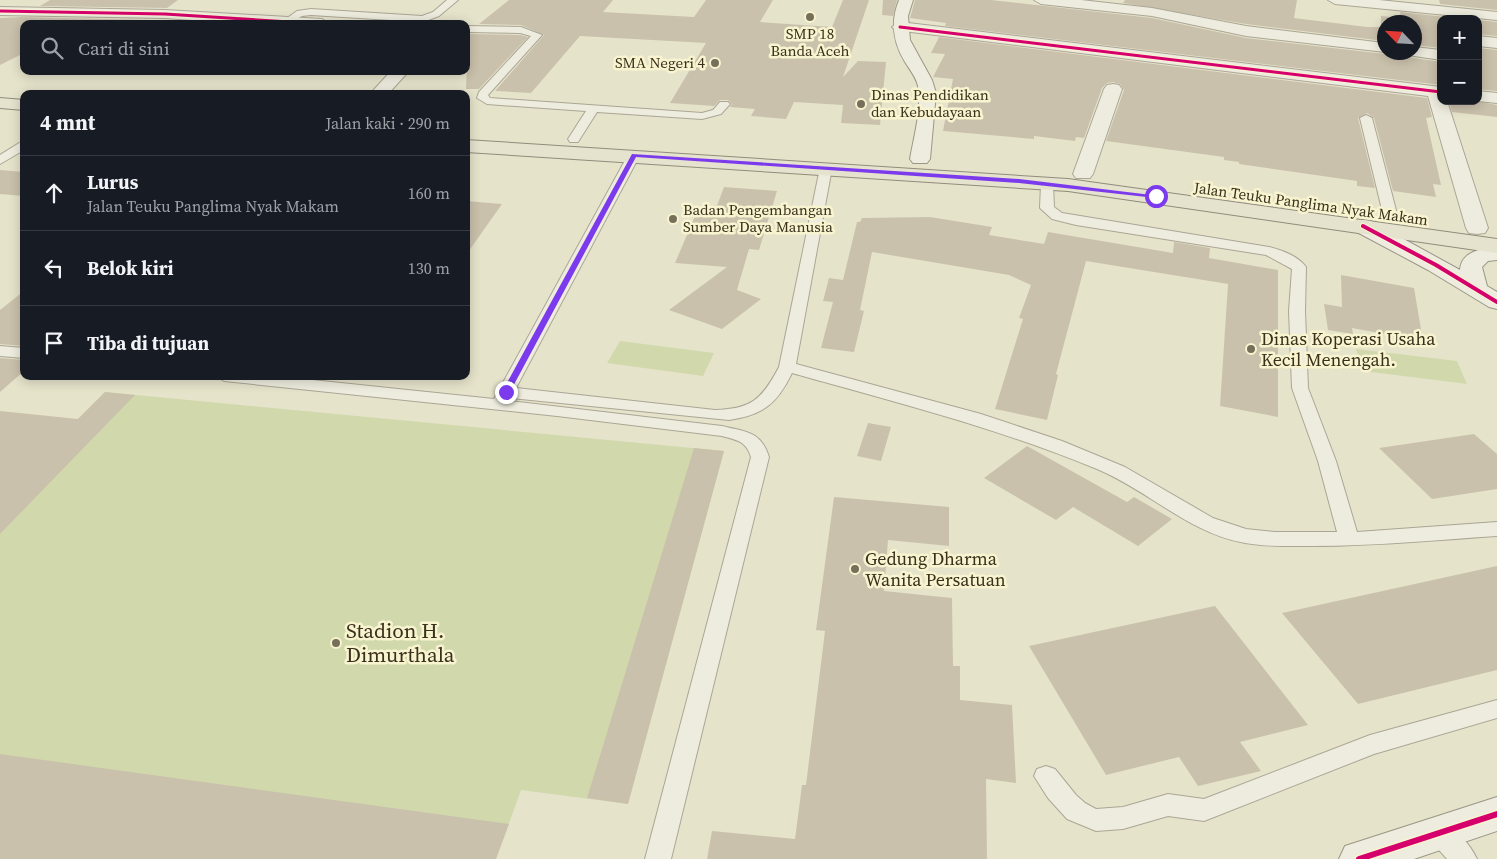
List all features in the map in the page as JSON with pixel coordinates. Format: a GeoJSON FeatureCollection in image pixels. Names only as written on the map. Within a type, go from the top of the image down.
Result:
{"type":"FeatureCollection","features":[{"type":"Feature","properties":{"kind":"main road"},"geometry":{"type":"LineString","coordinates":[[0,103],[20,104]]}},
{"type":"Feature","properties":{"kind":"main road"},"geometry":{"type":"LineString","coordinates":[[0,119],[20,120]]}},
{"type":"Feature","properties":{"kind":"main road","name":"Jalan Teuku Panglima Nyak Makam"},"geometry":{"type":"LineString","coordinates":[[470,132],[920,159],[1083,174],[1390,214],[1497,230]]}},
{"type":"Feature","properties":{"kind":"main road","name":"Jalan Teuku Panglima Nyak Makam"},"geometry":{"type":"LineString","coordinates":[[470,146],[634,155],[1047,184],[1156,196],[1497,246]]}},
{"type":"Feature","properties":{"kind":"street"},"geometry":{"type":"LineString","coordinates":[[0,11],[16,0]]}},
{"type":"Feature","properties":{"kind":"street"},"geometry":{"type":"LineString","coordinates":[[165,14],[190,0]]}},
{"type":"Feature","properties":{"kind":"street"},"geometry":{"type":"LineString","coordinates":[[906,0],[901,13],[900,27],[904,47],[926,86],[927,100],[920,159]]}},
{"type":"Feature","properties":{"kind":"street"},"geometry":{"type":"LineString","coordinates":[[1041,0],[1152,12],[1246,31],[1377,47]]}},
{"type":"Feature","properties":{"kind":"street"},"geometry":{"type":"LineString","coordinates":[[1335,0],[1497,16]]}},
{"type":"Feature","properties":{"kind":"street"},"geometry":{"type":"LineString","coordinates":[[0,11],[165,14],[270,20]]}},
{"type":"Feature","properties":{"kind":"street"},"geometry":{"type":"LineString","coordinates":[[900,27],[1437,91]]}},
{"type":"Feature","properties":{"kind":"street"},"geometry":{"type":"LineString","coordinates":[[1482,41],[1497,43]]}},
{"type":"Feature","properties":{"kind":"street"},"geometry":{"type":"LineString","coordinates":[[1422,53],[1437,55]]}},
{"type":"Feature","properties":{"kind":"street"},"geometry":{"type":"LineString","coordinates":[[382,90],[397,75]]}},
{"type":"Feature","properties":{"kind":"street"},"geometry":{"type":"LineString","coordinates":[[1083,174],[1113,89]]}},
{"type":"Feature","properties":{"kind":"street"},"geometry":{"type":"LineString","coordinates":[[1482,96],[1497,98]]}},
{"type":"Feature","properties":{"kind":"street"},"geometry":{"type":"LineString","coordinates":[[1442,105],[1477,228]]}},
{"type":"Feature","properties":{"kind":"street"},"geometry":{"type":"LineString","coordinates":[[1363,226],[1476,288],[1497,302]]}},
{"type":"Feature","properties":{"kind":"street"},"geometry":{"type":"LineString","coordinates":[[1476,288],[1470,272],[1470,265],[1473,260],[1484,255],[1497,253]]}},
{"type":"Feature","properties":{"kind":"street"},"geometry":{"type":"LineString","coordinates":[[1360,859],[1452,846],[1497,814]]}},
{"type":"Feature","properties":{"kind":"lane"},"geometry":{"type":"LineString","coordinates":[[290,20],[300,14],[310,12],[422,19],[436,14],[453,0]]}},
{"type":"Feature","properties":{"kind":"lane"},"geometry":{"type":"LineString","coordinates":[[470,29],[521,30],[537,35],[483,94],[483,98],[498,103],[702,116],[717,112],[724,104]]}},
{"type":"Feature","properties":{"kind":"lane"},"geometry":{"type":"LineString","coordinates":[[574,139],[593,109]]}},
{"type":"Feature","properties":{"kind":"lane"},"geometry":{"type":"LineString","coordinates":[[1366,118],[1390,214]]}},
{"type":"Feature","properties":{"kind":"lane"},"geometry":{"type":"LineString","coordinates":[[0,160],[20,147]]}},
{"type":"Feature","properties":{"kind":"lane"},"geometry":{"type":"LineString","coordinates":[[503,398],[634,155]]}},
{"type":"Feature","properties":{"kind":"lane"},"geometry":{"type":"LineString","coordinates":[[275,380],[735,416],[761,406],[778,386],[787,367],[826,168]]}},
{"type":"Feature","properties":{"kind":"lane"},"geometry":{"type":"LineString","coordinates":[[1047,184],[1047,208],[1057,216],[1076,221],[1269,251],[1282,256],[1300,268],[1297,311],[1300,388],[1327,461],[1349,539]]}},
{"type":"Feature","properties":{"kind":"lane"},"geometry":{"type":"LineString","coordinates":[[0,351],[20,354]]}},
{"type":"Feature","properties":{"kind":"lane"},"geometry":{"type":"LineString","coordinates":[[787,367],[966,416],[1056,445],[1119,471],[1206,523],[1244,536],[1274,539],[1349,539],[1497,529]]}},
{"type":"Feature","properties":{"kind":"lane"},"geometry":{"type":"LineString","coordinates":[[503,398],[722,431],[749,438],[757,447],[760,458],[658,859]]}},
{"type":"Feature","properties":{"kind":"lane"},"geometry":{"type":"LineString","coordinates":[[1046,776],[1065,803],[1079,815],[1096,821],[1108,821],[1142,814],[1172,805],[1198,812],[1210,809],[1370,745],[1497,709]]}},
{"type":"Feature","properties":{"kind":"green space"},"geometry":{"type":"Polygon","coordinates":[[[620,341],[714,353],[703,376],[607,363],[620,341]]]}},
{"type":"Feature","properties":{"kind":"green space"},"geometry":{"type":"Polygon","coordinates":[[[1356,349],[1457,361],[1467,384],[1363,371],[1356,349]]]}},
{"type":"Feature","properties":{"kind":"green space","name":"Stadion H. Dimurthala"},"geometry":{"type":"Polygon","coordinates":[[[105,392],[724,451],[628,804],[521,790],[496,859],[0,859],[0,496],[105,392]]]}},
{"type":"Feature","properties":{"kind":"building"},"geometry":{"type":"Polygon","coordinates":[[[50,0],[178,0],[167,8],[40,6],[50,0]]]}},
{"type":"Feature","properties":{"kind":"building"},"geometry":{"type":"Polygon","coordinates":[[[509,0],[613,0],[603,12],[694,17],[706,0],[773,0],[760,22],[832,27],[843,0],[869,0],[843,77],[858,61],[886,62],[880,125],[841,123],[843,105],[794,102],[786,119],[751,116],[755,109],[730,107],[732,104],[728,100],[720,100],[714,106],[670,103],[706,43],[580,36],[531,93],[495,91],[544,35],[521,25],[479,24],[509,0]]]}},
{"type":"Feature","properties":{"kind":"building"},"geometry":{"type":"Polygon","coordinates":[[[883,0],[897,0],[893,16],[882,15],[883,0]]]}},
{"type":"Feature","properties":{"kind":"building"},"geometry":{"type":"Polygon","coordinates":[[[915,0],[991,0],[1152,18],[1246,38],[1377,53],[1377,60],[1422,59],[1437,61],[1437,85],[945,26],[946,23],[910,18],[915,0]]]}},
{"type":"Feature","properties":{"kind":"building"},"geometry":{"type":"Polygon","coordinates":[[[1125,0],[1297,0],[1294,18],[1377,27],[1377,40],[1246,24],[1123,3],[1125,0]]]}},
{"type":"Feature","properties":{"kind":"building"},"geometry":{"type":"Polygon","coordinates":[[[1439,0],[1497,0],[1497,10],[1440,4],[1439,0]]]}},
{"type":"Feature","properties":{"kind":"building"},"geometry":{"type":"Polygon","coordinates":[[[1400,12],[1437,16],[1437,48],[1422,46],[1422,15],[1400,15],[1400,12]]]}},
{"type":"Feature","properties":{"kind":"building"},"geometry":{"type":"Polygon","coordinates":[[[0,18],[151,20],[20,20],[20,55],[0,65],[0,18]]]}},
{"type":"Feature","properties":{"kind":"building"},"geometry":{"type":"Polygon","coordinates":[[[1482,20],[1497,22],[1497,36],[1482,34],[1482,20]]]}},
{"type":"Feature","properties":{"kind":"building"},"geometry":{"type":"Polygon","coordinates":[[[470,34],[520,35],[528,37],[479,89],[466,89],[467,75],[470,75],[470,34]]]}},
{"type":"Feature","properties":{"kind":"building"},"geometry":{"type":"Polygon","coordinates":[[[939,37],[1427,98],[1432,117],[1426,118],[1441,185],[1433,184],[1436,197],[1393,191],[1374,118],[1367,113],[1358,118],[1375,188],[1357,186],[1357,181],[1239,164],[1239,162],[1224,160],[1224,157],[1106,141],[1124,90],[1120,84],[1113,82],[1107,83],[1102,88],[1084,138],[1076,137],[1075,141],[1034,136],[1034,139],[943,131],[953,79],[933,77],[945,54],[931,53],[939,37]]]}},
{"type":"Feature","properties":{"kind":"building"},"geometry":{"type":"Polygon","coordinates":[[[1482,48],[1497,50],[1497,91],[1482,89],[1482,48]]]}},
{"type":"Feature","properties":{"kind":"building"},"geometry":{"type":"Polygon","coordinates":[[[1482,102],[1497,105],[1497,117],[1452,112],[1450,105],[1482,105],[1482,102]]]}},
{"type":"Feature","properties":{"kind":"building"},"geometry":{"type":"Polygon","coordinates":[[[0,170],[20,172],[20,196],[0,194],[0,170]]]}},
{"type":"Feature","properties":{"kind":"building"},"geometry":{"type":"Polygon","coordinates":[[[724,187],[777,191],[759,250],[749,249],[737,290],[761,299],[722,329],[669,310],[727,267],[675,263],[698,209],[715,211],[724,187]]]}},
{"type":"Feature","properties":{"kind":"building"},"geometry":{"type":"Polygon","coordinates":[[[470,201],[502,204],[470,249],[470,201]]]}},
{"type":"Feature","properties":{"kind":"building"},"geometry":{"type":"Polygon","coordinates":[[[930,217],[992,227],[989,235],[1044,244],[1048,232],[1173,253],[1174,242],[1210,248],[1209,258],[1278,270],[1278,417],[1220,406],[1228,284],[1086,261],[1056,374],[1058,375],[1047,420],[995,409],[1023,319],[1019,318],[1031,285],[1009,275],[872,252],[860,310],[864,311],[854,352],[821,348],[833,302],[823,301],[829,278],[843,280],[857,222],[860,222],[862,218],[930,217]]]}},
{"type":"Feature","properties":{"kind":"building"},"geometry":{"type":"Polygon","coordinates":[[[1341,275],[1414,288],[1423,341],[1352,328],[1353,334],[1328,330],[1324,304],[1342,307],[1341,275]]]}},
{"type":"Feature","properties":{"kind":"building"},"geometry":{"type":"Polygon","coordinates":[[[20,294],[20,346],[0,344],[0,310],[20,294]]]}},
{"type":"Feature","properties":{"kind":"building"},"geometry":{"type":"Polygon","coordinates":[[[0,358],[20,360],[20,374],[0,392],[0,358]]]}},
{"type":"Feature","properties":{"kind":"building"},"geometry":{"type":"Polygon","coordinates":[[[105,392],[135,395],[0,534],[0,411],[78,419],[105,392]]]}},
{"type":"Feature","properties":{"kind":"building"},"geometry":{"type":"Polygon","coordinates":[[[868,423],[891,427],[881,461],[857,456],[868,423]]]}},
{"type":"Feature","properties":{"kind":"building"},"geometry":{"type":"Polygon","coordinates":[[[1474,434],[1497,454],[1497,489],[1432,499],[1379,448],[1474,434]]]}},
{"type":"Feature","properties":{"kind":"building"},"geometry":{"type":"Polygon","coordinates":[[[1027,446],[1127,502],[1134,497],[1172,519],[1138,546],[1073,507],[1056,520],[984,478],[1027,446]]]}},
{"type":"Feature","properties":{"kind":"building"},"geometry":{"type":"Polygon","coordinates":[[[694,448],[724,451],[628,804],[587,798],[694,448]]]}},
{"type":"Feature","properties":{"kind":"building"},"geometry":{"type":"Polygon","coordinates":[[[834,497],[949,507],[949,546],[888,540],[884,591],[952,598],[953,666],[960,666],[960,700],[1012,705],[1016,783],[986,779],[987,859],[707,859],[712,831],[795,839],[802,785],[806,785],[825,631],[816,630],[834,497]]]}},
{"type":"Feature","properties":{"kind":"building"},"geometry":{"type":"Polygon","coordinates":[[[1497,566],[1497,670],[1358,704],[1282,613],[1497,566]]]}},
{"type":"Feature","properties":{"kind":"building"},"geometry":{"type":"Polygon","coordinates":[[[1215,606],[1308,725],[1240,742],[1261,771],[1198,786],[1179,757],[1106,775],[1029,646],[1215,606]]]}},
{"type":"Feature","properties":{"kind":"building"},"geometry":{"type":"Polygon","coordinates":[[[0,754],[509,824],[496,859],[0,859],[0,754]]]}},
{"type":"Feature","properties":{"kind":"cycle path"},"geometry":{"type":"LineString","coordinates":[[0,11],[165,14],[259,20]]}},
{"type":"Feature","properties":{"kind":"cycle path"},"geometry":{"type":"LineString","coordinates":[[900,27],[1437,92]]}},
{"type":"Feature","properties":{"kind":"cycle path"},"geometry":{"type":"LineString","coordinates":[[1363,226],[1436,265],[1497,302]]}},
{"type":"Feature","properties":{"kind":"cycle path"},"geometry":{"type":"LineString","coordinates":[[1359,859],[1497,814]]}},
{"type":"Feature","properties":{"kind":"place","name":"SMP 18 Banda Aceh"},"geometry":{"type":"Point","coordinates":[810,17]}},
{"type":"Feature","properties":{"kind":"place","name":"SMA Negeri 4"},"geometry":{"type":"Point","coordinates":[715,63]}},
{"type":"Feature","properties":{"kind":"place","name":"Dinas Pendidikan dan Kebudayaan"},"geometry":{"type":"Point","coordinates":[861,104]}},
{"type":"Feature","properties":{"kind":"place","name":"Badan Pengembangan Sumber Daya Manusia"},"geometry":{"type":"Point","coordinates":[673,219]}},
{"type":"Feature","properties":{"kind":"place","name":"Dinas Koperasi Usaha Kecil Menengah."},"geometry":{"type":"Point","coordinates":[1251,349]}},
{"type":"Feature","properties":{"kind":"place","name":"Gedung Dharma Wanita Persatuan"},"geometry":{"type":"Point","coordinates":[855,569]}},
{"type":"Feature","properties":{"kind":"place","name":"Stadion H. Dimurthala"},"geometry":{"type":"Point","coordinates":[336,643]}},
{"type":"Feature","properties":{"kind":"route"},"geometry":{"type":"LineString","coordinates":[[506,392],[634,155],[1019,181],[1156,196]]}}]}
